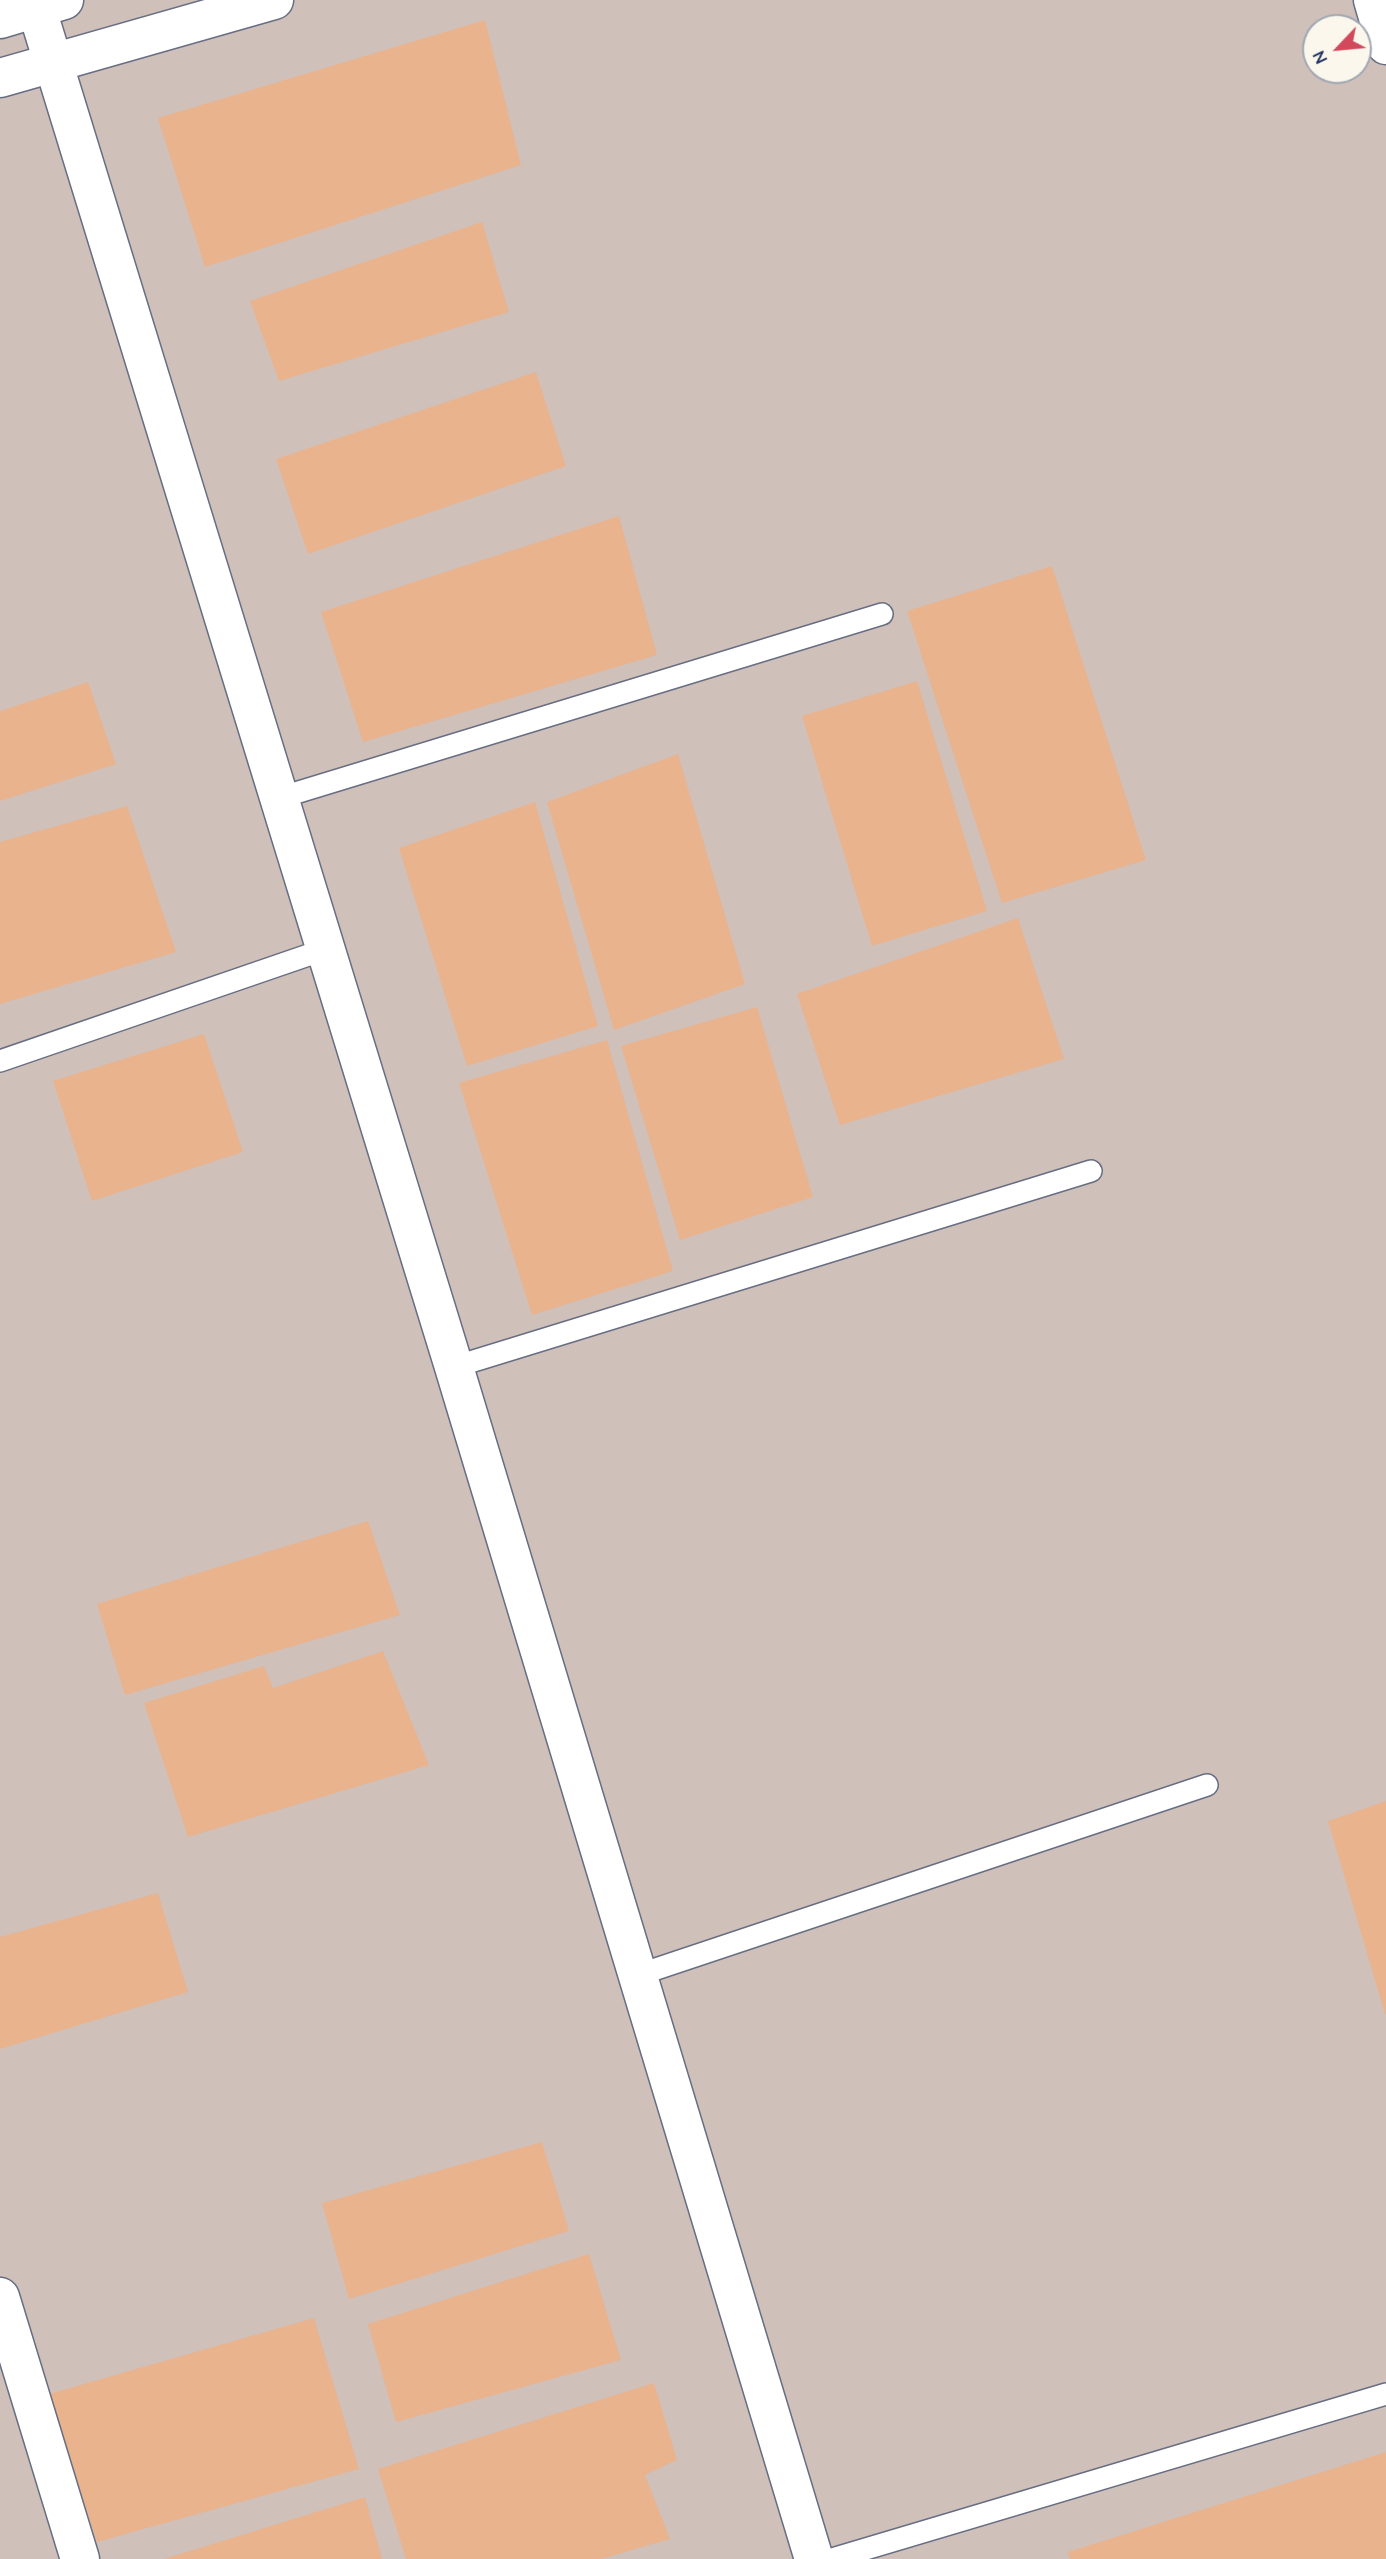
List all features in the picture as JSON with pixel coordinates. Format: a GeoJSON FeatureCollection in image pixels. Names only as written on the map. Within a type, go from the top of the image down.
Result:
{"type":"FeatureCollection","features":[{"type":"Feature","properties":{"kind":"street"},"geometry":{"type":"LineString","coordinates":[[0,78],[274,0]]}},
{"type":"Feature","properties":{"kind":"street"},"geometry":{"type":"LineString","coordinates":[[1373,0],[1386,45]]}},
{"type":"Feature","properties":{"kind":"street"},"geometry":{"type":"LineString","coordinates":[[0,19],[45,3],[52,63],[454,1367],[814,2559]]}},
{"type":"Feature","properties":{"kind":"street"},"geometry":{"type":"LineString","coordinates":[[0,2297],[80,2559]]}},
{"type":"Feature","properties":{"kind":"lane"},"geometry":{"type":"LineString","coordinates":[[279,798],[882,614]]}},
{"type":"Feature","properties":{"kind":"lane"},"geometry":{"type":"LineString","coordinates":[[0,1061],[326,949]]}},
{"type":"Feature","properties":{"kind":"lane"},"geometry":{"type":"LineString","coordinates":[[454,1367],[1091,1171]]}},
{"type":"Feature","properties":{"kind":"lane"},"geometry":{"type":"LineString","coordinates":[[638,1975],[1207,1785]]}},
{"type":"Feature","properties":{"kind":"lane"},"geometry":{"type":"LineString","coordinates":[[831,2559],[1386,2394]]}},
{"type":"Feature","properties":{"kind":"shaded area"},"geometry":{"type":"Polygon","coordinates":[[[0,0],[1386,0],[1386,2559],[0,2559],[0,0]]]}},
{"type":"Feature","properties":{"kind":"building"},"geometry":{"type":"Polygon","coordinates":[[[485,20],[521,165],[205,267],[158,118],[485,20]]]}},
{"type":"Feature","properties":{"kind":"building"},"geometry":{"type":"Polygon","coordinates":[[[482,222],[509,312],[279,381],[250,301],[482,222]]]}},
{"type":"Feature","properties":{"kind":"building"},"geometry":{"type":"Polygon","coordinates":[[[536,372],[566,466],[308,554],[276,459],[536,372]]]}},
{"type":"Feature","properties":{"kind":"building"},"geometry":{"type":"Polygon","coordinates":[[[619,516],[657,655],[363,742],[321,612],[619,516]]]}},
{"type":"Feature","properties":{"kind":"building"},"geometry":{"type":"Polygon","coordinates":[[[1052,566],[1146,860],[1002,903],[907,611],[1052,566]]]}},
{"type":"Feature","properties":{"kind":"building"},"geometry":{"type":"Polygon","coordinates":[[[917,681],[987,911],[872,946],[802,716],[917,681]]]}},
{"type":"Feature","properties":{"kind":"building"},"geometry":{"type":"Polygon","coordinates":[[[88,682],[116,764],[0,801],[0,711],[88,682]]]}},
{"type":"Feature","properties":{"kind":"building"},"geometry":{"type":"Polygon","coordinates":[[[678,754],[745,984],[614,1030],[547,802],[678,754]]]}},
{"type":"Feature","properties":{"kind":"building"},"geometry":{"type":"Polygon","coordinates":[[[535,802],[598,1026],[467,1066],[399,848],[535,802]]]}},
{"type":"Feature","properties":{"kind":"building"},"geometry":{"type":"Polygon","coordinates":[[[127,806],[176,952],[0,1004],[0,842],[127,806]]]}},
{"type":"Feature","properties":{"kind":"building"},"geometry":{"type":"Polygon","coordinates":[[[1018,918],[1064,1059],[840,1125],[797,994],[1018,918]]]}},
{"type":"Feature","properties":{"kind":"building"},"geometry":{"type":"Polygon","coordinates":[[[757,1007],[813,1197],[680,1240],[621,1046],[757,1007]]]}},
{"type":"Feature","properties":{"kind":"building"},"geometry":{"type":"Polygon","coordinates":[[[204,1034],[243,1152],[92,1201],[53,1081],[204,1034]]]}},
{"type":"Feature","properties":{"kind":"building"},"geometry":{"type":"Polygon","coordinates":[[[607,1040],[673,1271],[532,1315],[459,1083],[607,1040]]]}},
{"type":"Feature","properties":{"kind":"building"},"geometry":{"type":"Polygon","coordinates":[[[368,1521],[400,1615],[125,1695],[97,1604],[368,1521]]]}},
{"type":"Feature","properties":{"kind":"building"},"geometry":{"type":"Polygon","coordinates":[[[383,1651],[429,1765],[188,1837],[144,1703],[264,1666],[273,1688],[383,1651]]]}},
{"type":"Feature","properties":{"kind":"building"},"geometry":{"type":"Polygon","coordinates":[[[1386,1801],[1386,2014],[1385,2014],[1328,1821],[1386,1801]]]}},
{"type":"Feature","properties":{"kind":"building"},"geometry":{"type":"Polygon","coordinates":[[[158,1893],[188,1992],[0,2049],[0,1937],[158,1893]]]}},
{"type":"Feature","properties":{"kind":"building"},"geometry":{"type":"Polygon","coordinates":[[[542,2142],[569,2231],[349,2299],[322,2203],[542,2142]]]}},
{"type":"Feature","properties":{"kind":"building"},"geometry":{"type":"Polygon","coordinates":[[[589,2254],[621,2360],[396,2422],[368,2324],[589,2254]]]}},
{"type":"Feature","properties":{"kind":"building"},"geometry":{"type":"Polygon","coordinates":[[[314,2318],[359,2469],[97,2542],[49,2394],[314,2318]]]}},
{"type":"Feature","properties":{"kind":"building"},"geometry":{"type":"Polygon","coordinates":[[[654,2383],[677,2460],[645,2475],[670,2539],[601,2559],[406,2559],[378,2469],[654,2383]]]}},
{"type":"Feature","properties":{"kind":"building"},"geometry":{"type":"Polygon","coordinates":[[[1386,2452],[1386,2559],[1070,2559],[1068,2552],[1386,2452]]]}},
{"type":"Feature","properties":{"kind":"building"},"geometry":{"type":"Polygon","coordinates":[[[365,2497],[382,2559],[167,2559],[167,2558],[365,2497]]]}}]}
